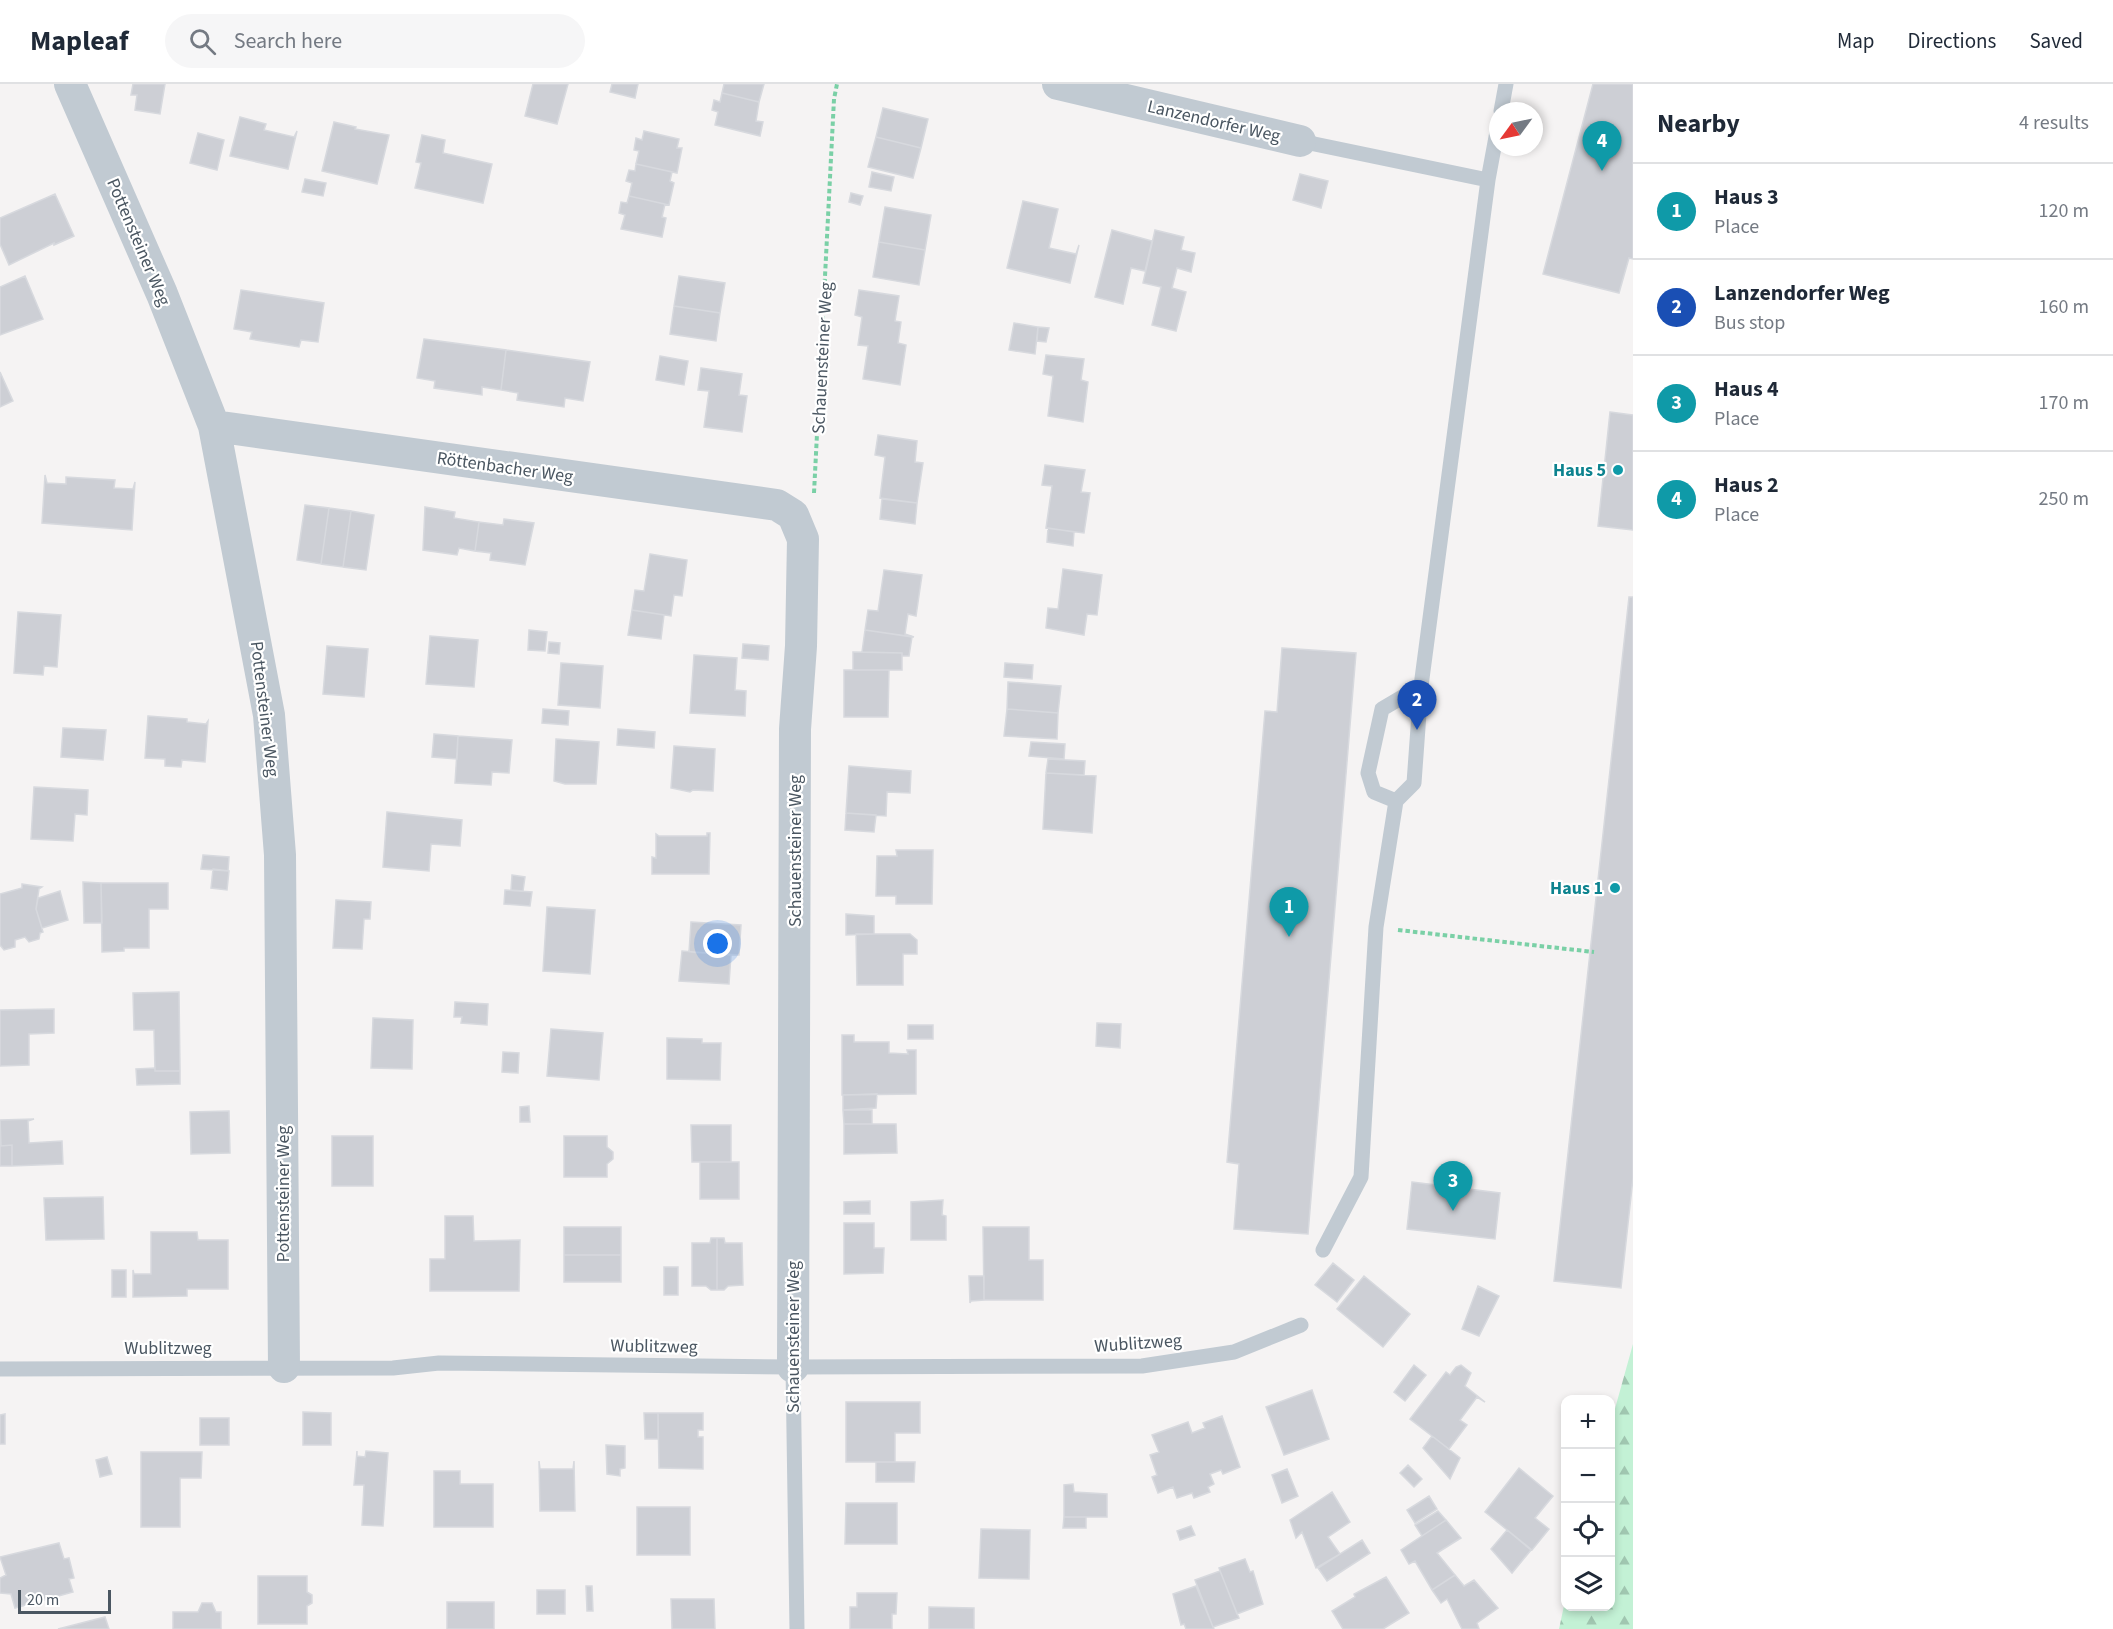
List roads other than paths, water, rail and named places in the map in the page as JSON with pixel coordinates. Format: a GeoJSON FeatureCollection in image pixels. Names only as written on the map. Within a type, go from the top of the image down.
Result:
{"type":"FeatureCollection","features":[{"type":"Feature","properties":{"kind":"street","name":"Pottensteiner Weg"},"geometry":{"type":"LineString","coordinates":[[70,84],[162,294],[214,426],[269,715],[280,855],[284,1367]]}},
{"type":"Feature","properties":{"kind":"street","name":"Lanzendorfer Weg"},"geometry":{"type":"LineString","coordinates":[[1058,84],[1300,141]]}},
{"type":"Feature","properties":{"kind":"street","name":"Röttenbacher Weg"},"geometry":{"type":"LineString","coordinates":[[214,426],[777,504],[794,515]]}},
{"type":"Feature","properties":{"kind":"street","name":"Schauensteiner Weg"},"geometry":{"type":"LineString","coordinates":[[793,1367],[795,740],[801,646],[803,539],[794,515]]}},
{"type":"Feature","properties":{"kind":"lane"},"geometry":{"type":"LineString","coordinates":[[1503,102],[1506,84]]}},
{"type":"Feature","properties":{"kind":"lane"},"geometry":{"type":"LineString","coordinates":[[1300,141],[1488,180]]}},
{"type":"Feature","properties":{"kind":"lane"},"geometry":{"type":"LineString","coordinates":[[1323,1250],[1361,1177],[1376,927],[1396,801],[1414,783],[1421,686],[1492,156]]}},
{"type":"Feature","properties":{"kind":"lane"},"geometry":{"type":"LineString","coordinates":[[1396,801],[1374,792],[1368,773],[1382,709],[1421,686]]}},
{"type":"Feature","properties":{"kind":"lane","name":"Wublitzweg"},"geometry":{"type":"LineString","coordinates":[[0,1369],[393,1368],[439,1363],[793,1367],[1142,1366],[1234,1352],[1301,1325]]}},
{"type":"Feature","properties":{"kind":"lane","name":"Schauensteiner Weg"},"geometry":{"type":"LineString","coordinates":[[793,1367],[797,1629]]}},
{"type":"Feature","properties":{"kind":"place","name":"Haus 2"},"geometry":{"type":"Point","coordinates":[1602,171]}},
{"type":"Feature","properties":{"kind":"place","name":"Haus 5"},"geometry":{"type":"Point","coordinates":[1618,470]}},
{"type":"Feature","properties":{"kind":"place","name":"Lanzendorfer Weg"},"geometry":{"type":"Point","coordinates":[1417,730]}},
{"type":"Feature","properties":{"kind":"place","name":"Haus 1"},"geometry":{"type":"Point","coordinates":[1615,888]}},
{"type":"Feature","properties":{"kind":"place","name":"Haus 3"},"geometry":{"type":"Point","coordinates":[1289,937]}},
{"type":"Feature","properties":{"kind":"place","name":"Haus 4"},"geometry":{"type":"Point","coordinates":[1453,1211]}}]}
